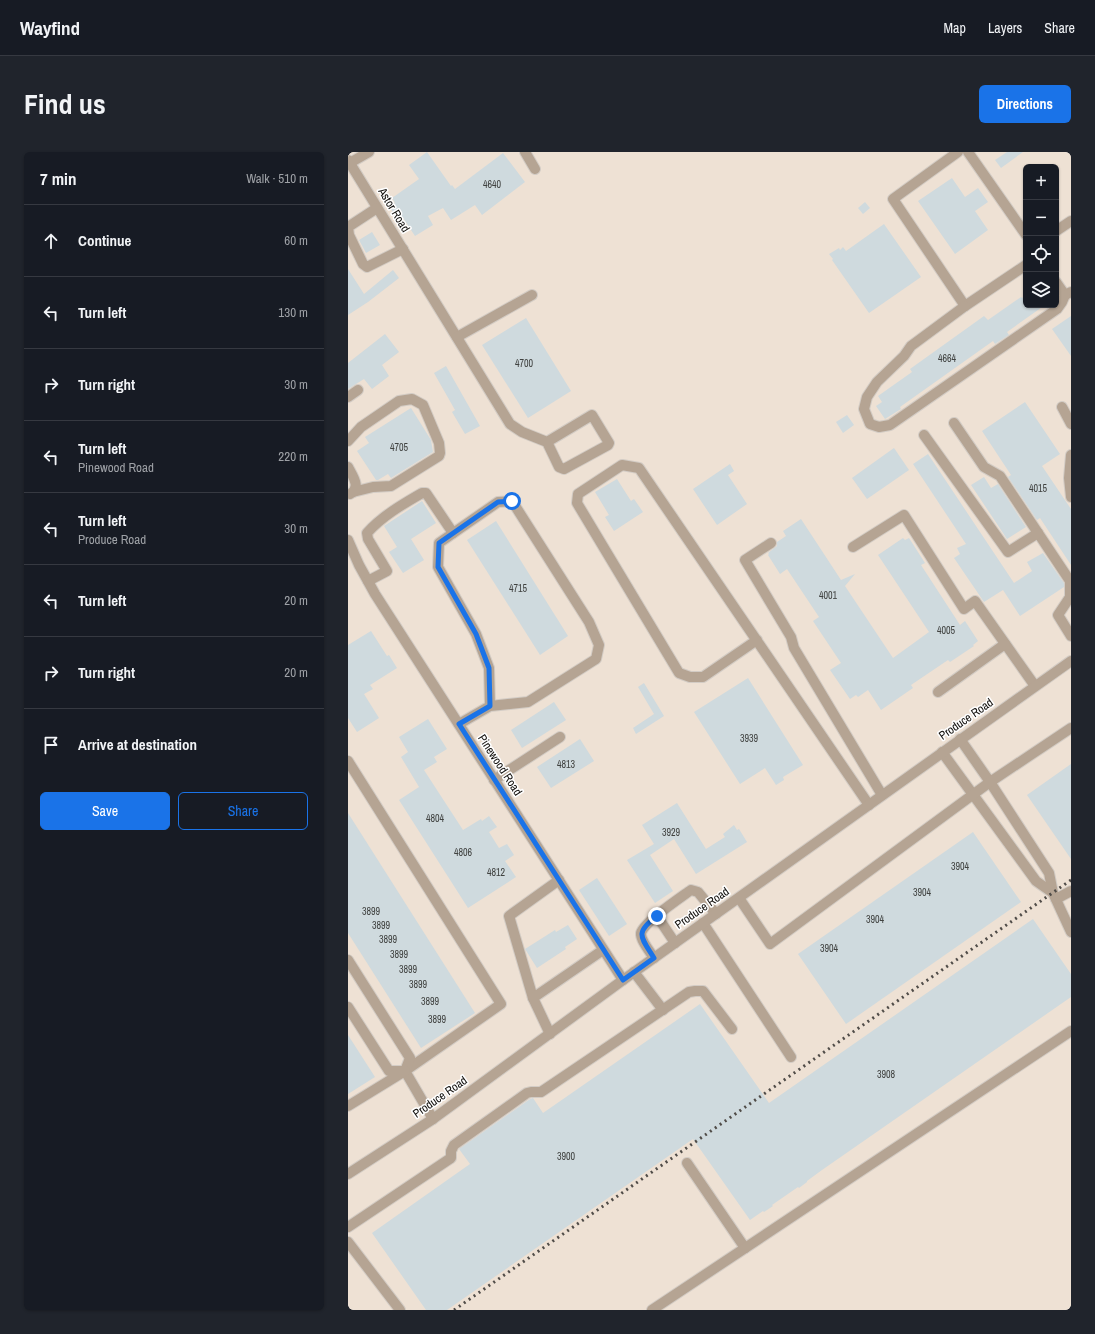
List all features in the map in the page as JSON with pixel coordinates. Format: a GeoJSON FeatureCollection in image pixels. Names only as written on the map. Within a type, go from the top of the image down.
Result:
{"type":"FeatureCollection","features":[{"type":"Feature","properties":{"kind":"street"},"geometry":{"type":"LineString","coordinates":[[349,162],[369,152]]}},
{"type":"Feature","properties":{"kind":"street"},"geometry":{"type":"LineString","coordinates":[[525,152],[535,169]]}},
{"type":"Feature","properties":{"kind":"street"},"geometry":{"type":"LineString","coordinates":[[958,152],[893,198],[964,306]]}},
{"type":"Feature","properties":{"kind":"street"},"geometry":{"type":"LineString","coordinates":[[968,152],[1023,231]]}},
{"type":"Feature","properties":{"kind":"street","name":"Astor Road"},"geometry":{"type":"LineString","coordinates":[[349,162],[510,424],[522,432],[546,442]]}},
{"type":"Feature","properties":{"kind":"street"},"geometry":{"type":"LineString","coordinates":[[377,208],[348,227],[349,236],[363,264],[366,267],[402,249]]}},
{"type":"Feature","properties":{"kind":"street"},"geometry":{"type":"LineString","coordinates":[[1059,229],[1071,221]]}},
{"type":"Feature","properties":{"kind":"street"},"geometry":{"type":"LineString","coordinates":[[1023,267],[964,306],[911,346],[904,356],[877,382],[867,397],[864,409],[870,424],[879,427],[890,425],[1057,309],[1068,294],[1059,285]]}},
{"type":"Feature","properties":{"kind":"street"},"geometry":{"type":"LineString","coordinates":[[457,337],[532,295]]}},
{"type":"Feature","properties":{"kind":"street"},"geometry":{"type":"LineString","coordinates":[[348,397],[358,390]]}},
{"type":"Feature","properties":{"kind":"street"},"geometry":{"type":"LineString","coordinates":[[348,441],[360,427],[399,401],[412,399],[423,405],[440,443],[441,449],[438,456],[391,486],[374,487],[351,494]]}},
{"type":"Feature","properties":{"kind":"street"},"geometry":{"type":"LineString","coordinates":[[1062,406],[1071,424]]}},
{"type":"Feature","properties":{"kind":"street"},"geometry":{"type":"LineString","coordinates":[[592,415],[608,445],[564,469],[559,467],[546,442],[592,415]]}},
{"type":"Feature","properties":{"kind":"street"},"geometry":{"type":"LineString","coordinates":[[954,423],[984,467],[1000,476],[1070,581],[1070,597],[1058,615],[1071,636]]}},
{"type":"Feature","properties":{"kind":"street"},"geometry":{"type":"LineString","coordinates":[[924,435],[1008,552],[1038,533]]}},
{"type":"Feature","properties":{"kind":"street"},"geometry":{"type":"LineString","coordinates":[[1071,455],[1071,497]]}},
{"type":"Feature","properties":{"kind":"street"},"geometry":{"type":"LineString","coordinates":[[757,640],[704,677],[690,677],[679,673],[577,504],[578,494],[622,465],[639,468],[757,640],[869,804]]}},
{"type":"Feature","properties":{"kind":"street"},"geometry":{"type":"LineString","coordinates":[[348,467],[356,481],[356,488],[351,494]]}},
{"type":"Feature","properties":{"kind":"street"},"geometry":{"type":"LineString","coordinates":[[368,581],[387,571],[368,539],[368,533],[374,526],[398,507],[422,493],[426,493],[453,533]]}},
{"type":"Feature","properties":{"kind":"street"},"geometry":{"type":"LineString","coordinates":[[459,724],[490,706],[528,702],[596,659],[598,645],[589,622],[512,501],[498,502],[439,543],[438,567],[476,634],[489,668],[490,706]]}},
{"type":"Feature","properties":{"kind":"street"},"geometry":{"type":"LineString","coordinates":[[854,547],[904,515],[964,609],[975,601],[1035,686]]}},
{"type":"Feature","properties":{"kind":"street","name":"Pinewood Road"},"geometry":{"type":"LineString","coordinates":[[348,540],[359,566],[368,581],[623,980]]}},
{"type":"Feature","properties":{"kind":"street"},"geometry":{"type":"LineString","coordinates":[[771,543],[745,560],[791,637],[794,648],[882,795]]}},
{"type":"Feature","properties":{"kind":"street"},"geometry":{"type":"LineString","coordinates":[[938,692],[1005,644]]}},
{"type":"Feature","properties":{"kind":"street","name":"Produce Road"},"geometry":{"type":"LineString","coordinates":[[348,1174],[433,1119],[634,972],[1071,661]]}},
{"type":"Feature","properties":{"kind":"street"},"geometry":{"type":"LineString","coordinates":[[738,898],[770,944],[990,782],[1071,728]]}},
{"type":"Feature","properties":{"kind":"street"},"geometry":{"type":"LineString","coordinates":[[494,780],[560,737]]}},
{"type":"Feature","properties":{"kind":"street"},"geometry":{"type":"LineString","coordinates":[[960,739],[1049,873],[1054,896],[1071,932]]}},
{"type":"Feature","properties":{"kind":"street"},"geometry":{"type":"LineString","coordinates":[[942,752],[1036,881],[1054,896]]}},
{"type":"Feature","properties":{"kind":"street"},"geometry":{"type":"LineString","coordinates":[[348,761],[500,1004],[405,1071],[348,1106]]}},
{"type":"Feature","properties":{"kind":"street"},"geometry":{"type":"LineString","coordinates":[[1014,850],[1028,841]]}},
{"type":"Feature","properties":{"kind":"street"},"geometry":{"type":"LineString","coordinates":[[550,1034],[534,998],[509,916],[559,880]]}},
{"type":"Feature","properties":{"kind":"street"},"geometry":{"type":"LineString","coordinates":[[654,958],[642,938],[641,933],[648,923],[691,890],[698,892],[716,914]]}},
{"type":"Feature","properties":{"kind":"street"},"geometry":{"type":"LineString","coordinates":[[1054,896],[1071,891]]}},
{"type":"Feature","properties":{"kind":"street"},"geometry":{"type":"LineString","coordinates":[[657,916],[675,943]]}},
{"type":"Feature","properties":{"kind":"street"},"geometry":{"type":"LineString","coordinates":[[703,923],[791,1058]]}},
{"type":"Feature","properties":{"kind":"street"},"geometry":{"type":"LineString","coordinates":[[534,998],[603,950]]}},
{"type":"Feature","properties":{"kind":"street"},"geometry":{"type":"LineString","coordinates":[[348,960],[410,1058],[405,1071]]}},
{"type":"Feature","properties":{"kind":"street"},"geometry":{"type":"LineString","coordinates":[[634,972],[663,1010]]}},
{"type":"Feature","properties":{"kind":"street"},"geometry":{"type":"LineString","coordinates":[[348,1227],[451,1158],[451,1151],[454,1145],[527,1093],[541,1092],[689,992],[695,990],[703,992],[732,1029]]}},
{"type":"Feature","properties":{"kind":"street"},"geometry":{"type":"LineString","coordinates":[[348,1007],[389,1071],[405,1071]]}},
{"type":"Feature","properties":{"kind":"street"},"geometry":{"type":"LineString","coordinates":[[652,1310],[1071,1031]]}},
{"type":"Feature","properties":{"kind":"street"},"geometry":{"type":"LineString","coordinates":[[405,1071],[433,1119]]}},
{"type":"Feature","properties":{"kind":"street"},"geometry":{"type":"LineString","coordinates":[[687,1163],[745,1248]]}},
{"type":"Feature","properties":{"kind":"street"},"geometry":{"type":"LineString","coordinates":[[348,1242],[400,1310]]}},
{"type":"Feature","properties":{"kind":"shaded area"},"geometry":{"type":"Polygon","coordinates":[[[348,152],[1071,152],[1071,1310],[348,1310],[348,152]]]}},
{"type":"Feature","properties":{"kind":"building"},"geometry":{"type":"Polygon","coordinates":[[[427,152],[451,186],[452,185],[455,189],[503,153],[525,182],[482,215],[475,205],[451,220],[443,208],[428,216],[433,225],[415,236],[403,218],[399,220],[389,207],[395,203],[392,198],[419,179],[409,165],[427,152]]]}},
{"type":"Feature","properties":{"kind":"building"},"geometry":{"type":"Polygon","coordinates":[[[1007,152],[1023,152],[1001,168],[995,160],[1007,152]]]}},
{"type":"Feature","properties":{"kind":"building"},"geometry":{"type":"Polygon","coordinates":[[[952,178],[965,197],[978,188],[988,202],[975,211],[988,230],[955,254],[918,201],[952,178]]]}},
{"type":"Feature","properties":{"kind":"building"},"geometry":{"type":"Polygon","coordinates":[[[865,202],[870,208],[863,214],[858,208],[865,202]]]}},
{"type":"Feature","properties":{"kind":"building"},"geometry":{"type":"Polygon","coordinates":[[[884,224],[921,277],[869,313],[829,254],[839,248],[840,250],[843,247],[846,251],[884,224]]]}},
{"type":"Feature","properties":{"kind":"building"},"geometry":{"type":"Polygon","coordinates":[[[372,232],[380,245],[366,253],[359,240],[372,232]]]}},
{"type":"Feature","properties":{"kind":"building"},"geometry":{"type":"Polygon","coordinates":[[[348,269],[364,294],[393,270],[399,278],[368,302],[348,315],[348,269]]]}},
{"type":"Feature","properties":{"kind":"building"},"geometry":{"type":"Polygon","coordinates":[[[1021,297],[1023,297],[1023,308],[1041,308],[1007,332],[1009,335],[995,344],[993,341],[900,407],[901,409],[885,419],[876,406],[882,402],[878,396],[912,372],[910,369],[984,316],[988,320],[1021,297]]]}},
{"type":"Feature","properties":{"kind":"building"},"geometry":{"type":"Polygon","coordinates":[[[1071,316],[1071,356],[1052,329],[1071,316]]]}},
{"type":"Feature","properties":{"kind":"building"},"geometry":{"type":"Polygon","coordinates":[[[526,318],[571,391],[528,418],[482,345],[526,318]]]}},
{"type":"Feature","properties":{"kind":"building"},"geometry":{"type":"Polygon","coordinates":[[[385,334],[399,352],[382,365],[389,376],[372,389],[364,379],[348,389],[348,363],[385,334]]]}},
{"type":"Feature","properties":{"kind":"building"},"geometry":{"type":"Polygon","coordinates":[[[446,366],[480,426],[465,434],[452,412],[455,410],[434,373],[446,366]]]}},
{"type":"Feature","properties":{"kind":"building"},"geometry":{"type":"Polygon","coordinates":[[[1025,402],[1060,454],[1042,466],[1071,509],[1071,565],[1040,518],[1037,520],[1008,477],[1011,475],[982,431],[1025,402]]]}},
{"type":"Feature","properties":{"kind":"building"},"geometry":{"type":"Polygon","coordinates":[[[411,408],[431,440],[433,452],[391,478],[388,474],[376,480],[357,451],[369,443],[365,437],[411,408]]]}},
{"type":"Feature","properties":{"kind":"building"},"geometry":{"type":"Polygon","coordinates":[[[847,415],[854,425],[843,433],[836,422],[847,415]]]}},
{"type":"Feature","properties":{"kind":"building"},"geometry":{"type":"Polygon","coordinates":[[[894,448],[909,470],[867,499],[852,478],[894,448]]]}},
{"type":"Feature","properties":{"kind":"building"},"geometry":{"type":"Polygon","coordinates":[[[928,454],[1014,583],[1032,571],[1027,562],[1043,553],[1064,583],[1064,587],[1020,616],[1003,590],[984,602],[954,558],[960,554],[957,548],[966,544],[913,464],[928,454]]]}},
{"type":"Feature","properties":{"kind":"building"},"geometry":{"type":"Polygon","coordinates":[[[730,464],[734,471],[728,475],[747,504],[717,525],[693,489],[730,464]]]}},
{"type":"Feature","properties":{"kind":"building"},"geometry":{"type":"Polygon","coordinates":[[[984,477],[991,488],[998,484],[1026,527],[1007,539],[971,485],[984,477]]]}},
{"type":"Feature","properties":{"kind":"building"},"geometry":{"type":"Polygon","coordinates":[[[617,479],[631,501],[634,499],[643,512],[614,531],[605,517],[609,515],[595,492],[617,479]]]}},
{"type":"Feature","properties":{"kind":"building"},"geometry":{"type":"Polygon","coordinates":[[[422,501],[436,523],[411,539],[424,560],[403,573],[389,552],[397,547],[384,526],[422,501]]]}},
{"type":"Feature","properties":{"kind":"building"},"geometry":{"type":"Polygon","coordinates":[[[801,519],[841,580],[855,574],[845,586],[893,658],[929,632],[878,555],[903,538],[905,540],[909,538],[925,563],[921,565],[960,625],[965,621],[978,641],[973,645],[974,646],[950,662],[948,660],[911,685],[913,688],[881,710],[868,690],[858,697],[856,695],[850,699],[830,670],[841,663],[813,621],[819,617],[787,569],[780,574],[768,555],[768,553],[777,546],[777,542],[786,536],[783,531],[801,519]]]}},
{"type":"Feature","properties":{"kind":"building"},"geometry":{"type":"Polygon","coordinates":[[[496,521],[568,636],[540,655],[467,540],[496,521]]]}},
{"type":"Feature","properties":{"kind":"building"},"geometry":{"type":"Polygon","coordinates":[[[371,631],[387,656],[389,655],[397,668],[370,685],[373,689],[364,694],[379,718],[357,732],[348,718],[348,645],[371,631]]]}},
{"type":"Feature","properties":{"kind":"building"},"geometry":{"type":"Polygon","coordinates":[[[748,678],[803,765],[783,777],[784,780],[776,785],[765,768],[740,784],[694,712],[748,678]]]}},
{"type":"Feature","properties":{"kind":"building"},"geometry":{"type":"Polygon","coordinates":[[[644,683],[664,716],[636,734],[633,728],[654,714],[638,687],[644,683]]]}},
{"type":"Feature","properties":{"kind":"building"},"geometry":{"type":"Polygon","coordinates":[[[554,702],[566,720],[522,748],[511,730],[554,702]]]}},
{"type":"Feature","properties":{"kind":"building"},"geometry":{"type":"Polygon","coordinates":[[[428,719],[447,749],[434,757],[437,762],[424,770],[463,830],[489,816],[497,827],[489,832],[499,848],[507,844],[514,855],[505,861],[516,877],[468,908],[399,800],[419,787],[401,757],[408,752],[399,737],[428,719]]]}},
{"type":"Feature","properties":{"kind":"building"},"geometry":{"type":"Polygon","coordinates":[[[580,739],[594,761],[551,788],[537,767],[580,739]]]}},
{"type":"Feature","properties":{"kind":"building"},"geometry":{"type":"Polygon","coordinates":[[[1071,764],[1071,859],[1027,795],[1071,764]]]}},
{"type":"Feature","properties":{"kind":"building"},"geometry":{"type":"Polygon","coordinates":[[[677,803],[706,849],[725,837],[723,834],[734,825],[737,830],[739,829],[747,842],[696,874],[674,839],[650,855],[673,891],[655,903],[627,860],[654,844],[642,825],[677,803]]]}},
{"type":"Feature","properties":{"kind":"building"},"geometry":{"type":"Polygon","coordinates":[[[348,813],[475,1013],[421,1048],[348,933],[348,813]]]}},
{"type":"Feature","properties":{"kind":"building"},"geometry":{"type":"Polygon","coordinates":[[[973,832],[1021,902],[846,1024],[798,954],[973,832]]]}},
{"type":"Feature","properties":{"kind":"building"},"geometry":{"type":"Polygon","coordinates":[[[597,878],[627,924],[609,936],[579,890],[597,878]]]}},
{"type":"Feature","properties":{"kind":"building"},"geometry":{"type":"Polygon","coordinates":[[[1033,919],[1071,974],[1071,997],[822,1170],[799,1188],[798,1187],[772,1205],[773,1206],[750,1220],[693,1139],[447,1310],[426,1310],[372,1233],[470,1164],[459,1149],[530,1099],[533,1098],[543,1113],[700,1004],[769,1103],[1033,919]]]}},
{"type":"Feature","properties":{"kind":"building"},"geometry":{"type":"Polygon","coordinates":[[[568,925],[577,939],[565,947],[566,949],[537,968],[525,949],[555,930],[556,932],[568,925]]]}},
{"type":"Feature","properties":{"kind":"building"},"geometry":{"type":"Polygon","coordinates":[[[348,1035],[375,1077],[348,1094],[348,1035]]]}},
{"type":"Feature","properties":{"kind":"railway"},"geometry":{"type":"LineString","coordinates":[[454,1310],[1071,880]]}},
{"type":"Feature","properties":{"kind":"route"},"geometry":{"type":"LineString","coordinates":[[512,501],[498,502],[439,543],[438,567],[476,634],[489,668],[490,706],[459,724],[623,980],[654,958],[642,938],[641,933],[648,923],[657,916]]}}]}
